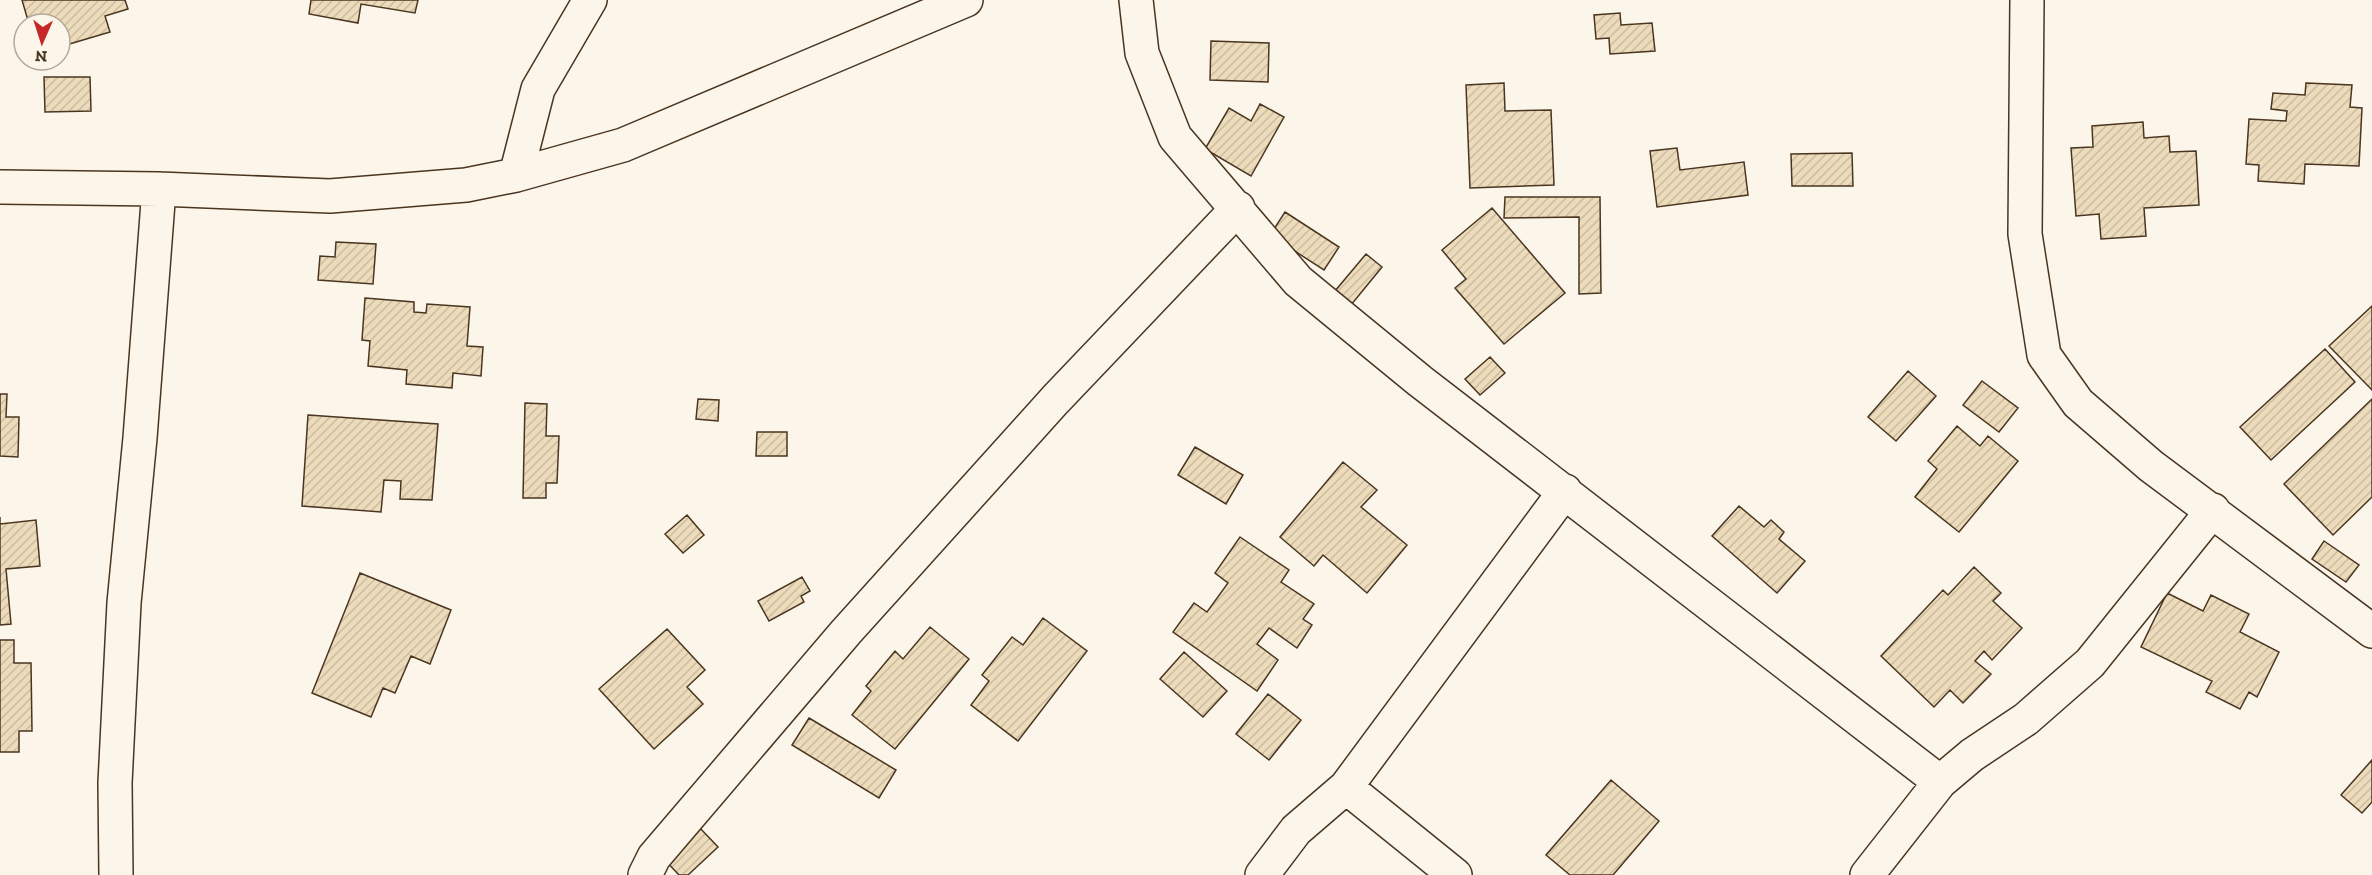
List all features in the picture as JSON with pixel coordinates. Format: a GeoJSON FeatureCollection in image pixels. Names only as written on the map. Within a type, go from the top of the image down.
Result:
{"type":"FeatureCollection","features":[{"type":"Feature","properties":{"kind":"street"},"geometry":{"type":"LineString","coordinates":[[516,175],[538,89],[590,0]]}},
{"type":"Feature","properties":{"kind":"street"},"geometry":{"type":"LineString","coordinates":[[0,187],[159,189],[330,196],[466,185],[516,175],[624,145],[966,0]]}},
{"type":"Feature","properties":{"kind":"street"},"geometry":{"type":"LineString","coordinates":[[1136,0],[1142,53],[1175,137],[1298,281],[1420,381],[1940,782]]}},
{"type":"Feature","properties":{"kind":"street"},"geometry":{"type":"LineString","coordinates":[[2027,0],[2025,234],[2044,355],[2078,403],[2151,466],[2213,510],[2372,631]]}},
{"type":"Feature","properties":{"kind":"street"},"geometry":{"type":"LineString","coordinates":[[116,875],[115,783],[124,603],[140,438],[159,189]]}},
{"type":"Feature","properties":{"kind":"street"},"geometry":{"type":"LineString","coordinates":[[645,875],[654,857],[846,632],[1055,400],[1238,208]]}},
{"type":"Feature","properties":{"kind":"street"},"geometry":{"type":"LineString","coordinates":[[1262,875],[1296,830],[1346,787],[1565,491]]}},
{"type":"Feature","properties":{"kind":"street"},"geometry":{"type":"LineString","coordinates":[[1867,875],[1940,782],[1972,755],[2026,720],[2090,663],[2213,510]]}},
{"type":"Feature","properties":{"kind":"street"},"geometry":{"type":"LineString","coordinates":[[1346,787],[1455,875]]}},
{"type":"Feature","properties":{"kind":"building"},"geometry":{"type":"Polygon","coordinates":[[[22,0],[125,0],[128,9],[105,16],[110,32],[72,43],[72,12],[26,12],[22,0]]]}},
{"type":"Feature","properties":{"kind":"building"},"geometry":{"type":"Polygon","coordinates":[[[311,0],[418,0],[415,13],[361,4],[358,23],[309,14],[311,0]]]}},
{"type":"Feature","properties":{"kind":"building"},"geometry":{"type":"Polygon","coordinates":[[[1620,13],[1621,25],[1652,23],[1655,51],[1610,54],[1609,38],[1596,39],[1594,15],[1620,13]]]}},
{"type":"Feature","properties":{"kind":"building"},"geometry":{"type":"Polygon","coordinates":[[[1211,41],[1269,43],[1268,82],[1210,80],[1211,41]]]}},
{"type":"Feature","properties":{"kind":"building"},"geometry":{"type":"Polygon","coordinates":[[[44,77],[90,77],[91,111],[45,112],[44,77]]]}},
{"type":"Feature","properties":{"kind":"building"},"geometry":{"type":"Polygon","coordinates":[[[1504,83],[1505,111],[1551,110],[1554,185],[1470,188],[1466,85],[1504,83]]]}},
{"type":"Feature","properties":{"kind":"building"},"geometry":{"type":"Polygon","coordinates":[[[2306,83],[2352,85],[2350,107],[2362,108],[2359,166],[2305,164],[2304,184],[2258,181],[2259,165],[2246,164],[2249,119],[2286,121],[2287,111],[2271,109],[2273,93],[2305,95],[2306,83]]]}},
{"type":"Feature","properties":{"kind":"building"},"geometry":{"type":"Polygon","coordinates":[[[1260,104],[1284,117],[1251,176],[1205,149],[1229,108],[1251,121],[1260,104]]]}},
{"type":"Feature","properties":{"kind":"building"},"geometry":{"type":"Polygon","coordinates":[[[2143,122],[2144,138],[2169,136],[2170,152],[2196,151],[2199,205],[2144,208],[2146,236],[2101,239],[2099,214],[2076,216],[2071,148],[2093,147],[2092,126],[2143,122]]]}},
{"type":"Feature","properties":{"kind":"building"},"geometry":{"type":"Polygon","coordinates":[[[1677,148],[1680,170],[1744,162],[1748,195],[1657,207],[1650,151],[1677,148]]]}},
{"type":"Feature","properties":{"kind":"building"},"geometry":{"type":"Polygon","coordinates":[[[1852,153],[1853,186],[1792,186],[1791,154],[1852,153]]]}},
{"type":"Feature","properties":{"kind":"building"},"geometry":{"type":"Polygon","coordinates":[[[1505,197],[1600,197],[1601,293],[1579,294],[1579,217],[1504,218],[1505,197]]]}},
{"type":"Feature","properties":{"kind":"building"},"geometry":{"type":"Polygon","coordinates":[[[1492,208],[1565,293],[1504,344],[1455,288],[1466,279],[1442,250],[1492,208]]]}},
{"type":"Feature","properties":{"kind":"building"},"geometry":{"type":"Polygon","coordinates":[[[1285,212],[1339,247],[1324,270],[1270,235],[1285,212]]]}},
{"type":"Feature","properties":{"kind":"building"},"geometry":{"type":"Polygon","coordinates":[[[336,242],[376,244],[373,284],[318,280],[320,256],[335,257],[336,242]]]}},
{"type":"Feature","properties":{"kind":"building"},"geometry":{"type":"Polygon","coordinates":[[[1366,254],[1382,267],[1351,305],[1335,291],[1366,254]]]}},
{"type":"Feature","properties":{"kind":"building"},"geometry":{"type":"Polygon","coordinates":[[[365,298],[414,302],[414,312],[426,313],[427,304],[470,307],[467,346],[483,347],[481,376],[453,373],[452,388],[406,384],[407,370],[368,366],[370,341],[362,340],[365,298]]]}},
{"type":"Feature","properties":{"kind":"building"},"geometry":{"type":"Polygon","coordinates":[[[2372,306],[2372,390],[2329,346],[2372,306]]]}},
{"type":"Feature","properties":{"kind":"building"},"geometry":{"type":"Polygon","coordinates":[[[2325,349],[2355,382],[2271,460],[2240,427],[2325,349]]]}},
{"type":"Feature","properties":{"kind":"building"},"geometry":{"type":"Polygon","coordinates":[[[1490,357],[1505,373],[1480,395],[1465,379],[1490,357]]]}},
{"type":"Feature","properties":{"kind":"building"},"geometry":{"type":"Polygon","coordinates":[[[1908,371],[1936,396],[1896,441],[1868,417],[1908,371]]]}},
{"type":"Feature","properties":{"kind":"building"},"geometry":{"type":"Polygon","coordinates":[[[1982,381],[2018,408],[1999,432],[1963,405],[1982,381]]]}},
{"type":"Feature","properties":{"kind":"building"},"geometry":{"type":"Polygon","coordinates":[[[0,394],[7,394],[6,417],[19,417],[18,457],[0,456],[0,394]]]}},
{"type":"Feature","properties":{"kind":"building"},"geometry":{"type":"Polygon","coordinates":[[[698,399],[719,400],[718,421],[696,419],[698,399]]]}},
{"type":"Feature","properties":{"kind":"building"},"geometry":{"type":"Polygon","coordinates":[[[2372,399],[2372,497],[2333,535],[2284,484],[2372,399]]]}},
{"type":"Feature","properties":{"kind":"building"},"geometry":{"type":"Polygon","coordinates":[[[525,403],[547,404],[546,436],[559,436],[557,483],[546,483],[546,498],[523,498],[525,403]]]}},
{"type":"Feature","properties":{"kind":"building"},"geometry":{"type":"Polygon","coordinates":[[[308,415],[438,424],[432,500],[400,499],[401,481],[384,480],[381,512],[302,506],[308,415]]]}},
{"type":"Feature","properties":{"kind":"building"},"geometry":{"type":"Polygon","coordinates":[[[1957,426],[1980,446],[1988,436],[2018,461],[1959,532],[1915,497],[1937,469],[1928,461],[1957,426]]]}},
{"type":"Feature","properties":{"kind":"building"},"geometry":{"type":"Polygon","coordinates":[[[757,432],[787,432],[787,456],[756,456],[757,432]]]}},
{"type":"Feature","properties":{"kind":"building"},"geometry":{"type":"Polygon","coordinates":[[[1195,447],[1243,475],[1226,504],[1178,475],[1195,447]]]}},
{"type":"Feature","properties":{"kind":"building"},"geometry":{"type":"Polygon","coordinates":[[[1343,462],[1377,490],[1361,507],[1407,545],[1367,593],[1323,555],[1314,566],[1280,537],[1343,462]]]}},
{"type":"Feature","properties":{"kind":"building"},"geometry":{"type":"Polygon","coordinates":[[[1739,506],[1764,527],[1771,520],[1784,532],[1779,539],[1805,561],[1777,593],[1712,536],[1739,506]]]}},
{"type":"Feature","properties":{"kind":"building"},"geometry":{"type":"Polygon","coordinates":[[[687,515],[704,535],[683,553],[665,534],[687,515]]]}},
{"type":"Feature","properties":{"kind":"building"},"geometry":{"type":"Polygon","coordinates":[[[36,520],[40,566],[6,569],[11,624],[0,625],[0,524],[36,520]]]}},
{"type":"Feature","properties":{"kind":"building"},"geometry":{"type":"Polygon","coordinates":[[[1240,537],[1289,570],[1281,582],[1314,604],[1303,619],[1312,625],[1297,648],[1269,628],[1257,644],[1278,660],[1257,691],[1173,632],[1194,603],[1207,612],[1228,583],[1215,573],[1240,537]]]}},
{"type":"Feature","properties":{"kind":"building"},"geometry":{"type":"Polygon","coordinates":[[[2324,541],[2359,565],[2346,582],[2312,559],[2324,541]]]}},
{"type":"Feature","properties":{"kind":"building"},"geometry":{"type":"Polygon","coordinates":[[[1974,567],[2001,593],[1993,601],[2022,628],[1992,660],[1984,651],[1975,661],[1991,674],[1963,703],[1950,690],[1934,707],[1881,656],[1943,590],[1948,595],[1974,567]]]}},
{"type":"Feature","properties":{"kind":"building"},"geometry":{"type":"Polygon","coordinates":[[[360,573],[451,610],[430,664],[411,656],[395,693],[383,688],[371,717],[312,693],[360,573]]]}},
{"type":"Feature","properties":{"kind":"building"},"geometry":{"type":"Polygon","coordinates":[[[802,577],[810,591],[801,596],[804,602],[769,621],[758,601],[802,577]]]}},
{"type":"Feature","properties":{"kind":"building"},"geometry":{"type":"Polygon","coordinates":[[[2167,593],[2203,611],[2211,595],[2249,614],[2240,632],[2279,652],[2257,697],[2249,692],[2240,709],[2206,692],[2212,681],[2141,647],[2167,593]]]}},
{"type":"Feature","properties":{"kind":"building"},"geometry":{"type":"Polygon","coordinates":[[[1043,618],[1087,651],[1018,741],[971,705],[989,681],[982,675],[1012,637],[1023,645],[1043,618]]]}},
{"type":"Feature","properties":{"kind":"building"},"geometry":{"type":"Polygon","coordinates":[[[930,627],[969,659],[895,749],[852,715],[871,691],[866,686],[895,651],[903,659],[930,627]]]}},
{"type":"Feature","properties":{"kind":"building"},"geometry":{"type":"Polygon","coordinates":[[[667,629],[705,670],[687,687],[703,704],[654,749],[599,689],[667,629]]]}},
{"type":"Feature","properties":{"kind":"building"},"geometry":{"type":"Polygon","coordinates":[[[0,640],[14,640],[14,663],[31,663],[32,731],[19,731],[19,752],[0,752],[0,640]]]}},
{"type":"Feature","properties":{"kind":"building"},"geometry":{"type":"Polygon","coordinates":[[[1184,652],[1227,691],[1203,717],[1160,679],[1184,652]]]}},
{"type":"Feature","properties":{"kind":"building"},"geometry":{"type":"Polygon","coordinates":[[[1268,694],[1301,720],[1269,760],[1236,734],[1268,694]]]}},
{"type":"Feature","properties":{"kind":"building"},"geometry":{"type":"Polygon","coordinates":[[[809,718],[896,770],[879,798],[792,745],[809,718]]]}},
{"type":"Feature","properties":{"kind":"building"},"geometry":{"type":"Polygon","coordinates":[[[2372,760],[2372,802],[2362,813],[2341,795],[2372,760]]]}},
{"type":"Feature","properties":{"kind":"building"},"geometry":{"type":"Polygon","coordinates":[[[1611,780],[1659,821],[1613,875],[1570,875],[1546,855],[1611,780]]]}},
{"type":"Feature","properties":{"kind":"building"},"geometry":{"type":"Polygon","coordinates":[[[698,826],[718,847],[688,875],[679,875],[662,857],[698,826]]]}}]}
